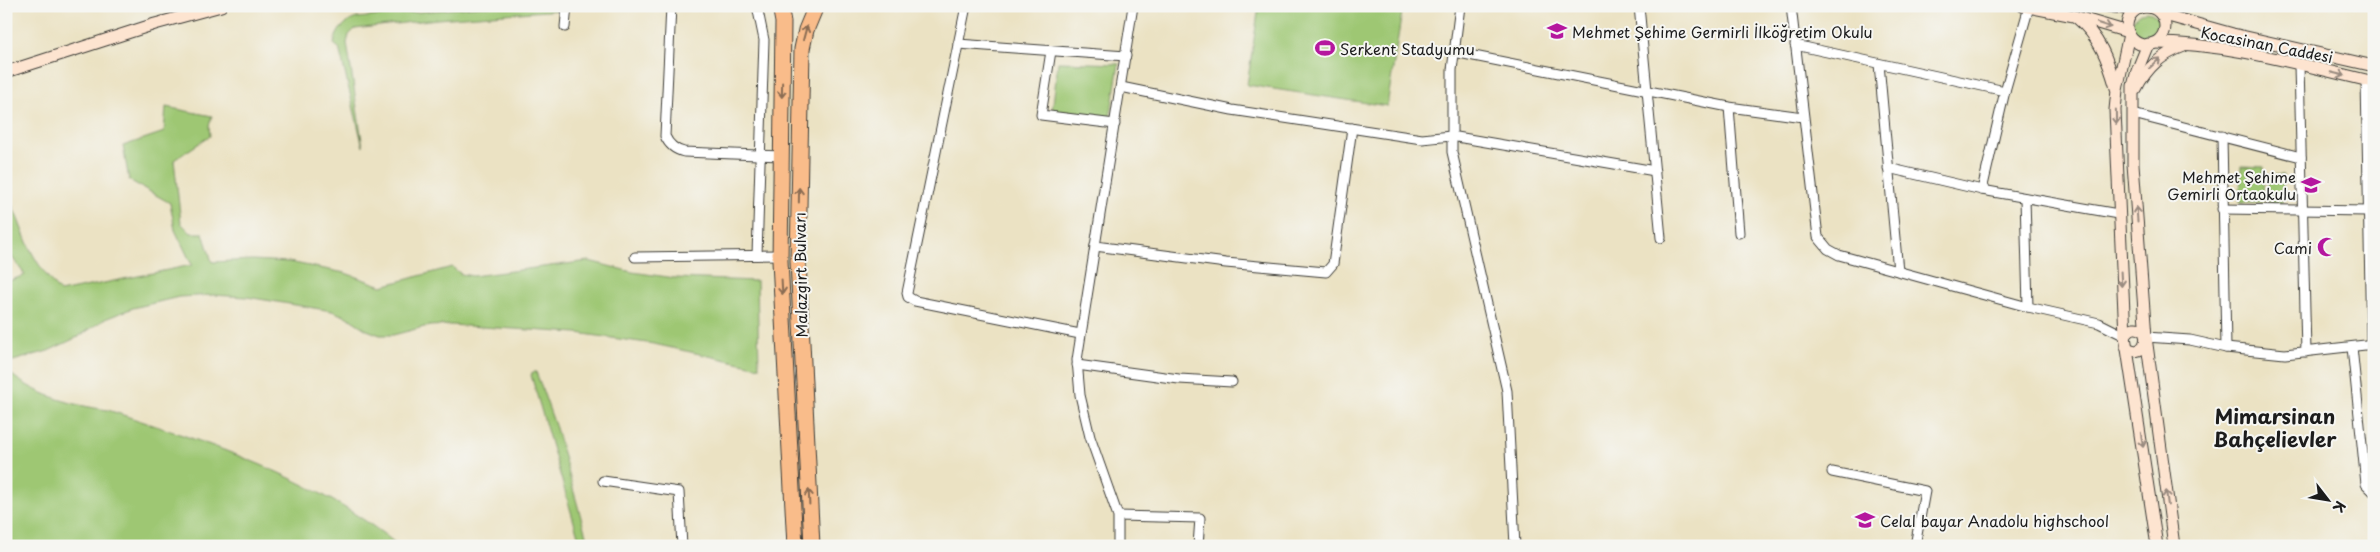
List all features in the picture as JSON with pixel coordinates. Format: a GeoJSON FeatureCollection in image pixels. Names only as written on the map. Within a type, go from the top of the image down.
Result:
{"type":"FeatureCollection","features":[{"type":"Feature","properties":{"kind":"highway","name":"Malazgirt Bulvarı"},"geometry":{"type":"LineString","coordinates":[[780,6],[783,22],[780,255],[795,546]]}},
{"type":"Feature","properties":{"kind":"highway","name":"Malazgirt Bulvarı"},"geometry":{"type":"LineString","coordinates":[[812,546],[798,261],[802,49],[806,30],[816,6]]}},
{"type":"Feature","properties":{"kind":"main road"},"geometry":{"type":"LineString","coordinates":[[6,72],[154,24],[220,6]]}},
{"type":"Feature","properties":{"kind":"main road"},"geometry":{"type":"LineString","coordinates":[[2108,6],[2154,8],[2161,14],[2165,24],[2163,33],[2150,44],[2134,78],[2133,164],[2146,337],[2174,546]]}},
{"type":"Feature","properties":{"kind":"main road"},"geometry":{"type":"LineString","coordinates":[[2026,7],[2074,16],[2129,33],[2138,43],[2150,44]]}},
{"type":"Feature","properties":{"kind":"main road"},"geometry":{"type":"LineString","coordinates":[[2138,8],[2127,22],[2129,33],[2117,90],[2118,214],[2125,341],[2156,546]]}},
{"type":"Feature","properties":{"kind":"main road","name":"Kocasinan Caddesi"},"geometry":{"type":"LineString","coordinates":[[2161,14],[2233,34],[2373,64]]}},
{"type":"Feature","properties":{"kind":"main road"},"geometry":{"type":"LineString","coordinates":[[2074,16],[2088,28],[2104,50],[2117,90]]}},
{"type":"Feature","properties":{"kind":"main road","name":"Kocasinan Caddesi"},"geometry":{"type":"LineString","coordinates":[[2150,44],[2192,44],[2230,49],[2370,81]]}},
{"type":"Feature","properties":{"kind":"main road"},"geometry":{"type":"LineString","coordinates":[[2133,97],[2141,79],[2157,60],[2177,48],[2192,44]]}},
{"type":"Feature","properties":{"kind":"main road"},"geometry":{"type":"LineString","coordinates":[[2136,328],[2142,331],[2146,337],[2145,344],[2139,350],[2132,350],[2125,341],[2129,330],[2136,328]]}},
{"type":"Feature","properties":{"kind":"street"},"geometry":{"type":"LineString","coordinates":[[565,27],[566,6]]}},
{"type":"Feature","properties":{"kind":"street"},"geometry":{"type":"LineString","coordinates":[[671,6],[665,136],[668,143],[674,149],[684,152],[781,156]]}},
{"type":"Feature","properties":{"kind":"street"},"geometry":{"type":"LineString","coordinates":[[757,6],[764,40],[757,255]]}},
{"type":"Feature","properties":{"kind":"street"},"geometry":{"type":"LineString","coordinates":[[966,6],[907,293],[908,297],[915,301],[1080,334]]}},
{"type":"Feature","properties":{"kind":"street"},"geometry":{"type":"LineString","coordinates":[[1118,546],[1118,516],[1090,437],[1080,395],[1077,365],[1080,334],[1133,6]]}},
{"type":"Feature","properties":{"kind":"street"},"geometry":{"type":"LineString","coordinates":[[1460,6],[1454,52],[1452,152],[1507,391],[1515,546]]}},
{"type":"Feature","properties":{"kind":"street"},"geometry":{"type":"LineString","coordinates":[[1639,6],[1661,238]]}},
{"type":"Feature","properties":{"kind":"street"},"geometry":{"type":"LineString","coordinates":[[1791,6],[1818,237],[1828,249],[1839,255],[2028,307],[2099,324],[2125,341]]}},
{"type":"Feature","properties":{"kind":"street"},"geometry":{"type":"LineString","coordinates":[[1982,190],[2026,7]]}},
{"type":"Feature","properties":{"kind":"street"},"geometry":{"type":"LineString","coordinates":[[958,44],[1126,56]]}},
{"type":"Feature","properties":{"kind":"street"},"geometry":{"type":"LineString","coordinates":[[1796,45],[2005,91]]}},
{"type":"Feature","properties":{"kind":"street"},"geometry":{"type":"LineString","coordinates":[[1052,51],[1041,115],[1115,124]]}},
{"type":"Feature","properties":{"kind":"street"},"geometry":{"type":"LineString","coordinates":[[1454,52],[1729,107],[1803,117]]}},
{"type":"Feature","properties":{"kind":"street"},"geometry":{"type":"LineString","coordinates":[[1879,64],[1898,271]]}},
{"type":"Feature","properties":{"kind":"street"},"geometry":{"type":"LineString","coordinates":[[2299,64],[2306,352]]}},
{"type":"Feature","properties":{"kind":"street"},"geometry":{"type":"LineString","coordinates":[[2146,337],[2190,340],[2226,348],[2285,354],[2372,344],[2368,211],[2370,81]]}},
{"type":"Feature","properties":{"kind":"street"},"geometry":{"type":"LineString","coordinates":[[1121,87],[1223,108],[1422,139],[1451,136],[1655,171]]}},
{"type":"Feature","properties":{"kind":"street"},"geometry":{"type":"LineString","coordinates":[[1729,107],[1739,233]]}},
{"type":"Feature","properties":{"kind":"street"},"geometry":{"type":"LineString","coordinates":[[2133,114],[2301,157]]}},
{"type":"Feature","properties":{"kind":"street"},"geometry":{"type":"LineString","coordinates":[[1095,246],[1226,263],[1326,272],[1333,264],[1352,128]]}},
{"type":"Feature","properties":{"kind":"street"},"geometry":{"type":"LineString","coordinates":[[2222,136],[2226,348]]}},
{"type":"Feature","properties":{"kind":"street"},"geometry":{"type":"LineString","coordinates":[[1888,168],[1982,190],[2118,214]]}},
{"type":"Feature","properties":{"kind":"street"},"geometry":{"type":"LineString","coordinates":[[2025,198],[2028,307]]}},
{"type":"Feature","properties":{"kind":"street"},"geometry":{"type":"LineString","coordinates":[[2222,209],[2368,211]]}},
{"type":"Feature","properties":{"kind":"street"},"geometry":{"type":"LineString","coordinates":[[635,257],[780,255]]}},
{"type":"Feature","properties":{"kind":"street"},"geometry":{"type":"LineString","coordinates":[[2352,347],[2366,484],[2374,492]]}},
{"type":"Feature","properties":{"kind":"street"},"geometry":{"type":"LineString","coordinates":[[1077,365],[1179,379],[1232,382]]}},
{"type":"Feature","properties":{"kind":"street"},"geometry":{"type":"LineString","coordinates":[[1832,472],[1925,491],[1916,546]]}},
{"type":"Feature","properties":{"kind":"street"},"geometry":{"type":"LineString","coordinates":[[603,481],[679,492],[682,546]]}},
{"type":"Feature","properties":{"kind":"street"},"geometry":{"type":"LineString","coordinates":[[1118,516],[1200,518],[1198,546]]}},
{"type":"Feature","properties":{"kind":"green space"},"geometry":{"type":"Polygon","coordinates":[[[482,6],[572,6],[573,9],[437,19],[355,29],[349,35],[347,43],[363,147],[339,48],[334,44],[341,28],[357,18],[482,6]]]}},
{"type":"Feature","properties":{"kind":"green space","name":"Serkent Stadyumu"},"geometry":{"type":"Polygon","coordinates":[[[1259,6],[1369,6],[1402,12],[1387,106],[1247,85],[1259,6]]]}},
{"type":"Feature","properties":{"kind":"green space"},"geometry":{"type":"Polygon","coordinates":[[[2146,12],[2156,16],[2160,26],[2156,36],[2146,40],[2136,36],[2132,26],[2136,16],[2146,12]]]}},
{"type":"Feature","properties":{"kind":"green space"},"geometry":{"type":"Polygon","coordinates":[[[1058,62],[1119,64],[1110,118],[1052,112],[1058,62]]]}},
{"type":"Feature","properties":{"kind":"green space"},"geometry":{"type":"Polygon","coordinates":[[[166,107],[212,116],[209,126],[210,136],[174,160],[181,223],[191,233],[203,233],[212,262],[252,260],[289,262],[345,273],[382,286],[452,267],[461,274],[473,276],[589,261],[632,272],[675,278],[757,281],[759,367],[654,344],[577,333],[451,325],[428,326],[393,335],[380,335],[332,311],[247,297],[213,295],[179,297],[133,308],[105,319],[78,337],[48,351],[6,363],[6,282],[25,275],[6,249],[6,195],[34,256],[60,292],[192,265],[175,230],[170,203],[129,180],[123,146],[164,132],[166,107]]]}},
{"type":"Feature","properties":{"kind":"green space"},"geometry":{"type":"Polygon","coordinates":[[[2241,166],[2264,167],[2263,202],[2240,202],[2241,166]]]}},
{"type":"Feature","properties":{"kind":"green space"},"geometry":{"type":"Polygon","coordinates":[[[2268,175],[2283,175],[2282,203],[2267,202],[2268,175]]]}},
{"type":"Feature","properties":{"kind":"green space"},"geometry":{"type":"Polygon","coordinates":[[[6,370],[29,386],[54,398],[108,410],[260,464],[332,500],[366,521],[399,546],[6,546],[6,370]]]}},
{"type":"Feature","properties":{"kind":"green space"},"geometry":{"type":"Polygon","coordinates":[[[533,372],[536,372],[556,428],[589,546],[581,546],[531,375],[533,372]]]}},
{"type":"Feature","properties":{"kind":"place","name":"Mehmet Şehime Germirli İlköğretim Okulu"},"geometry":{"type":"Point","coordinates":[1557,31]}},
{"type":"Feature","properties":{"kind":"place","name":"Serkent Stadyumu"},"geometry":{"type":"Point","coordinates":[1325,48]}},
{"type":"Feature","properties":{"kind":"place","name":"Mehmet Şehime Gemirli Ortaokulu"},"geometry":{"type":"Point","coordinates":[2311,185]}},
{"type":"Feature","properties":{"kind":"place","name":"Cami"},"geometry":{"type":"Point","coordinates":[2327,247]}},
{"type":"Feature","properties":{"kind":"place","name":"Celal bayar Anadolu highschool"},"geometry":{"type":"Point","coordinates":[1865,520]}},
{"type":"Feature","properties":{"kind":"district","name":"Mimarsinan Bahçelievler"},"geometry":{"type":"Point","coordinates":[2275,428]}}]}
